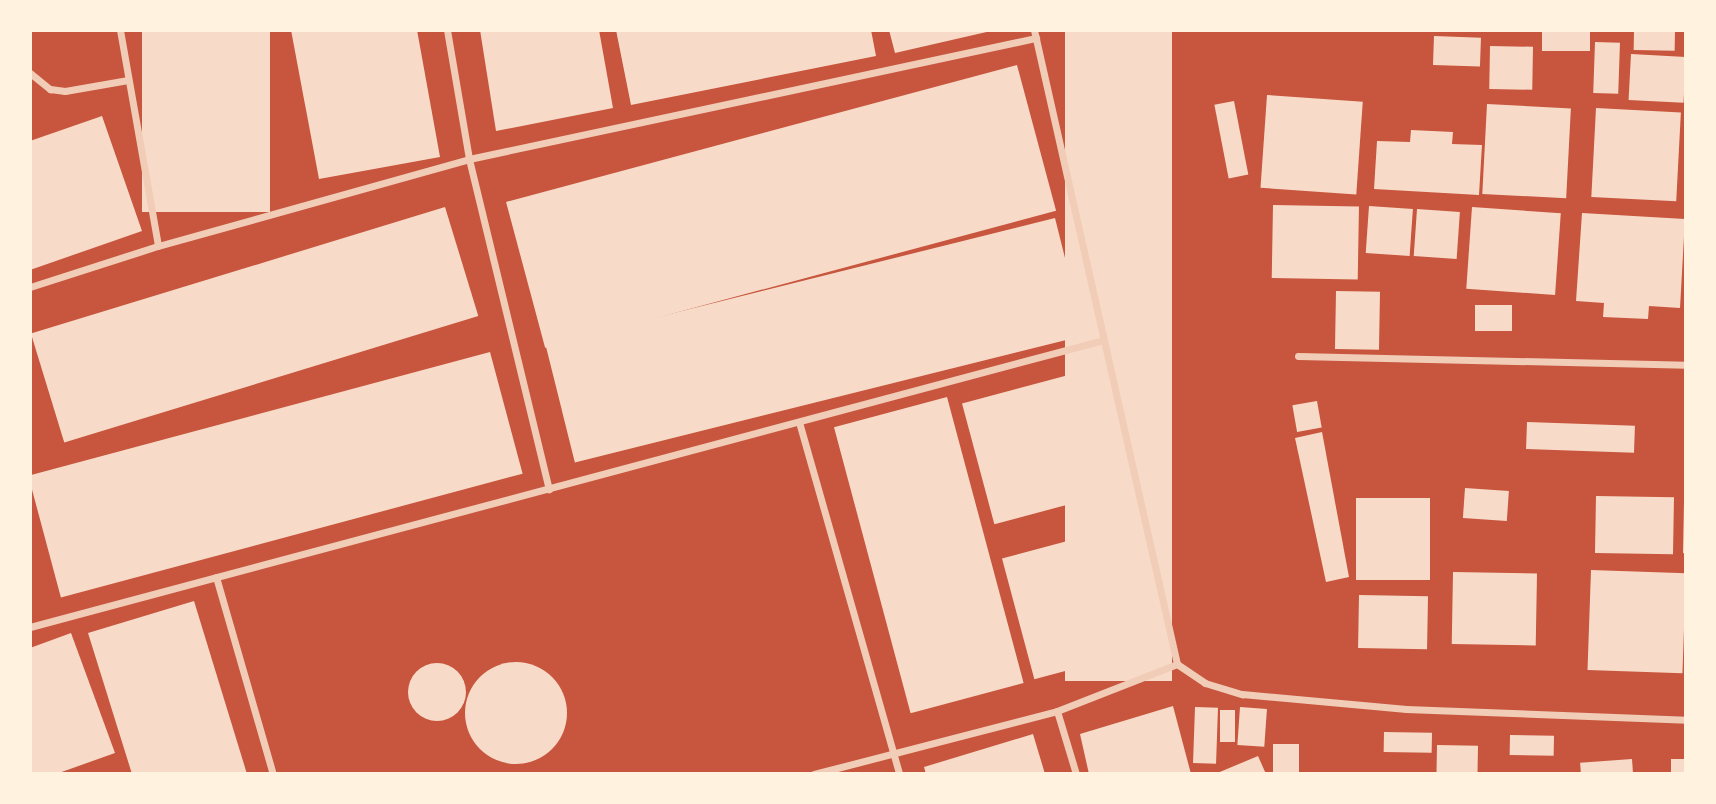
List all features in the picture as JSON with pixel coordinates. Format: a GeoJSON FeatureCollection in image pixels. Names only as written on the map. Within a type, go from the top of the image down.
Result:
{"type":"FeatureCollection","features":[{"type":"Feature","properties":{"kind":"street"},"geometry":{"type":"LineString","coordinates":[[120,30],[158,246]]}},
{"type":"Feature","properties":{"kind":"street"},"geometry":{"type":"LineString","coordinates":[[447,30],[469,159],[549,489]]}},
{"type":"Feature","properties":{"kind":"street"},"geometry":{"type":"LineString","coordinates":[[30,287],[158,246],[469,159],[1035,34],[1177,664],[1205,683],[1255,696],[1406,709],[1686,720]]}},
{"type":"Feature","properties":{"kind":"street"},"geometry":{"type":"LineString","coordinates":[[30,74],[50,89],[65,91],[128,80]]}},
{"type":"Feature","properties":{"kind":"street"},"geometry":{"type":"LineString","coordinates":[[30,627],[1103,340]]}},
{"type":"Feature","properties":{"kind":"street"},"geometry":{"type":"LineString","coordinates":[[1298,356],[1686,365]]}},
{"type":"Feature","properties":{"kind":"street"},"geometry":{"type":"LineString","coordinates":[[799,422],[899,774]]}},
{"type":"Feature","properties":{"kind":"street"},"geometry":{"type":"LineString","coordinates":[[216,578],[274,774]]}},
{"type":"Feature","properties":{"kind":"street"},"geometry":{"type":"LineString","coordinates":[[814,774],[1057,711],[1177,664]]}},
{"type":"Feature","properties":{"kind":"street"},"geometry":{"type":"LineString","coordinates":[[1057,711],[1076,774]]}},
{"type":"Feature","properties":{"kind":"building"},"geometry":{"type":"Polygon","coordinates":[[[142,30],[270,30],[270,212],[142,212],[142,30]]]}},
{"type":"Feature","properties":{"kind":"building"},"geometry":{"type":"Polygon","coordinates":[[[291,30],[417,30],[440,157],[319,179],[291,30]]]}},
{"type":"Feature","properties":{"kind":"building"},"geometry":{"type":"Polygon","coordinates":[[[480,30],[599,30],[613,108],[496,131],[480,30]]]}},
{"type":"Feature","properties":{"kind":"building"},"geometry":{"type":"Polygon","coordinates":[[[616,30],[871,30],[876,56],[631,105],[616,30]]]}},
{"type":"Feature","properties":{"kind":"building"},"geometry":{"type":"Polygon","coordinates":[[[889,30],[991,30],[991,31],[895,53],[889,30]]]}},
{"type":"Feature","properties":{"kind":"building"},"geometry":{"type":"Polygon","coordinates":[[[1065,30],[1172,30],[1172,681],[1065,681],[1065,30]]]}},
{"type":"Feature","properties":{"kind":"building"},"geometry":{"type":"Polygon","coordinates":[[[1542,30],[1590,30],[1590,51],[1542,51],[1542,30]]]}},
{"type":"Feature","properties":{"kind":"building"},"geometry":{"type":"Polygon","coordinates":[[[1634,31],[1675,32],[1675,51],[1634,50],[1634,31]]]}},
{"type":"Feature","properties":{"kind":"building"},"geometry":{"type":"Polygon","coordinates":[[[1434,36],[1481,38],[1480,67],[1433,65],[1434,36]]]}},
{"type":"Feature","properties":{"kind":"building"},"geometry":{"type":"Polygon","coordinates":[[[1595,42],[1620,43],[1618,94],[1593,93],[1595,42]]]}},
{"type":"Feature","properties":{"kind":"building"},"geometry":{"type":"Polygon","coordinates":[[[1490,46],[1533,47],[1532,90],[1489,89],[1490,46]]]}},
{"type":"Feature","properties":{"kind":"building"},"geometry":{"type":"Polygon","coordinates":[[[1631,54],[1686,57],[1684,103],[1629,100],[1631,54]]]}},
{"type":"Feature","properties":{"kind":"building"},"geometry":{"type":"Polygon","coordinates":[[[1017,65],[1056,211],[545,348],[506,202],[1017,65]]]}},
{"type":"Feature","properties":{"kind":"building"},"geometry":{"type":"Polygon","coordinates":[[[1267,95],[1363,102],[1356,194],[1261,188],[1267,95]]]}},
{"type":"Feature","properties":{"kind":"building"},"geometry":{"type":"Polygon","coordinates":[[[1234,101],[1248,175],[1229,178],[1214,105],[1234,101]]]}},
{"type":"Feature","properties":{"kind":"building"},"geometry":{"type":"Polygon","coordinates":[[[1487,104],[1571,108],[1566,198],[1482,194],[1487,104]]]}},
{"type":"Feature","properties":{"kind":"building"},"geometry":{"type":"Polygon","coordinates":[[[1596,108],[1681,112],[1676,201],[1591,197],[1596,108]]]}},
{"type":"Feature","properties":{"kind":"building"},"geometry":{"type":"Polygon","coordinates":[[[102,116],[142,231],[30,270],[30,141],[102,116]]]}},
{"type":"Feature","properties":{"kind":"building"},"geometry":{"type":"Polygon","coordinates":[[[1411,130],[1453,132],[1452,144],[1482,145],[1479,195],[1374,189],[1377,141],[1410,142],[1411,130]]]}},
{"type":"Feature","properties":{"kind":"building"},"geometry":{"type":"Polygon","coordinates":[[[1273,205],[1359,207],[1358,279],[1272,278],[1273,205]]]}},
{"type":"Feature","properties":{"kind":"building"},"geometry":{"type":"Polygon","coordinates":[[[1369,206],[1413,209],[1410,256],[1366,253],[1369,206]]]}},
{"type":"Feature","properties":{"kind":"building"},"geometry":{"type":"Polygon","coordinates":[[[445,207],[478,316],[64,443],[31,334],[445,207]]]}},
{"type":"Feature","properties":{"kind":"building"},"geometry":{"type":"Polygon","coordinates":[[[1472,207],[1561,213],[1555,295],[1466,289],[1472,207]]]}},
{"type":"Feature","properties":{"kind":"building"},"geometry":{"type":"Polygon","coordinates":[[[1417,209],[1460,212],[1457,259],[1414,256],[1417,209]]]}},
{"type":"Feature","properties":{"kind":"building"},"geometry":{"type":"Polygon","coordinates":[[[1582,213],[1685,219],[1680,308],[1649,306],[1648,319],[1603,317],[1604,303],[1576,301],[1582,213]]]}},
{"type":"Feature","properties":{"kind":"building"},"geometry":{"type":"Polygon","coordinates":[[[1055,218],[1084,335],[575,462],[546,345],[1055,218]]]}},
{"type":"Feature","properties":{"kind":"building"},"geometry":{"type":"Polygon","coordinates":[[[1336,291],[1380,292],[1379,350],[1335,349],[1336,291]]]}},
{"type":"Feature","properties":{"kind":"building"},"geometry":{"type":"Polygon","coordinates":[[[1475,305],[1512,305],[1512,331],[1475,331],[1475,305]]]}},
{"type":"Feature","properties":{"kind":"building"},"geometry":{"type":"Polygon","coordinates":[[[490,352],[523,474],[61,597],[30,475],[490,352]]]}},
{"type":"Feature","properties":{"kind":"building"},"geometry":{"type":"Polygon","coordinates":[[[1076,373],[1108,494],[994,524],[962,404],[1076,373]]]}},
{"type":"Feature","properties":{"kind":"building"},"geometry":{"type":"Polygon","coordinates":[[[947,397],[1024,683],[911,713],[834,427],[947,397]]]}},
{"type":"Feature","properties":{"kind":"building"},"geometry":{"type":"Polygon","coordinates":[[[1317,401],[1322,428],[1297,432],[1292,405],[1317,401]]]}},
{"type":"Feature","properties":{"kind":"building"},"geometry":{"type":"Polygon","coordinates":[[[1527,422],[1635,426],[1634,453],[1526,449],[1527,422]]]}},
{"type":"Feature","properties":{"kind":"building"},"geometry":{"type":"Polygon","coordinates":[[[1322,432],[1349,577],[1326,582],[1295,438],[1322,432]]]}},
{"type":"Feature","properties":{"kind":"building"},"geometry":{"type":"Polygon","coordinates":[[[1465,488],[1509,491],[1507,521],[1463,518],[1465,488]]]}},
{"type":"Feature","properties":{"kind":"building"},"geometry":{"type":"Polygon","coordinates":[[[1596,496],[1674,497],[1673,554],[1595,553],[1596,496]]]}},
{"type":"Feature","properties":{"kind":"building"},"geometry":{"type":"Polygon","coordinates":[[[1356,498],[1430,498],[1430,580],[1356,580],[1356,498]]]}},
{"type":"Feature","properties":{"kind":"building"},"geometry":{"type":"Polygon","coordinates":[[[1686,502],[1686,554],[1683,553],[1686,502]]]}},
{"type":"Feature","properties":{"kind":"building"},"geometry":{"type":"Polygon","coordinates":[[[1116,528],[1148,649],[1034,679],[1002,559],[1116,528]]]}},
{"type":"Feature","properties":{"kind":"building"},"geometry":{"type":"Polygon","coordinates":[[[1591,570],[1686,573],[1682,673],[1588,670],[1591,570]]]}},
{"type":"Feature","properties":{"kind":"building"},"geometry":{"type":"Polygon","coordinates":[[[1453,572],[1537,573],[1536,645],[1452,644],[1453,572]]]}},
{"type":"Feature","properties":{"kind":"building"},"geometry":{"type":"Polygon","coordinates":[[[1359,595],[1428,596],[1427,649],[1358,648],[1359,595]]]}},
{"type":"Feature","properties":{"kind":"building"},"geometry":{"type":"Polygon","coordinates":[[[194,601],[247,774],[132,774],[88,633],[194,601]]]}},
{"type":"Feature","properties":{"kind":"building"},"geometry":{"type":"Polygon","coordinates":[[[71,633],[115,753],[56,774],[30,774],[30,648],[71,633]]]}},
{"type":"Feature","properties":{"kind":"building"},"geometry":{"type":"Polygon","coordinates":[[[516,662],[535,666],[552,677],[563,694],[567,713],[563,732],[552,749],[535,760],[516,764],[497,760],[480,749],[469,732],[465,713],[469,694],[480,677],[497,666],[516,662]]]}},
{"type":"Feature","properties":{"kind":"building"},"geometry":{"type":"Polygon","coordinates":[[[437,663],[453,668],[461,676],[466,692],[461,708],[453,716],[437,721],[421,716],[413,708],[408,692],[413,676],[421,668],[437,663]]]}},
{"type":"Feature","properties":{"kind":"building"},"geometry":{"type":"Polygon","coordinates":[[[1173,706],[1191,774],[1089,774],[1080,734],[1173,706]]]}},
{"type":"Feature","properties":{"kind":"building"},"geometry":{"type":"Polygon","coordinates":[[[1195,707],[1218,708],[1216,764],[1193,763],[1195,707]]]}},
{"type":"Feature","properties":{"kind":"building"},"geometry":{"type":"Polygon","coordinates":[[[1240,707],[1267,709],[1264,747],[1237,745],[1240,707]]]}},
{"type":"Feature","properties":{"kind":"building"},"geometry":{"type":"Polygon","coordinates":[[[1220,710],[1235,710],[1235,742],[1220,742],[1220,710]]]}},
{"type":"Feature","properties":{"kind":"building"},"geometry":{"type":"Polygon","coordinates":[[[1384,732],[1432,733],[1432,753],[1384,752],[1384,732]]]}},
{"type":"Feature","properties":{"kind":"building"},"geometry":{"type":"Polygon","coordinates":[[[1033,734],[1045,774],[926,774],[924,767],[1033,734]]]}},
{"type":"Feature","properties":{"kind":"building"},"geometry":{"type":"Polygon","coordinates":[[[1510,735],[1554,736],[1554,756],[1510,755],[1510,735]]]}},
{"type":"Feature","properties":{"kind":"building"},"geometry":{"type":"Polygon","coordinates":[[[1273,744],[1299,744],[1299,774],[1273,774],[1273,744]]]}},
{"type":"Feature","properties":{"kind":"building"},"geometry":{"type":"Polygon","coordinates":[[[1437,745],[1478,746],[1478,774],[1436,774],[1437,745]]]}},
{"type":"Feature","properties":{"kind":"building"},"geometry":{"type":"Polygon","coordinates":[[[1258,756],[1266,774],[1215,774],[1258,756]]]}},
{"type":"Feature","properties":{"kind":"building"},"geometry":{"type":"Polygon","coordinates":[[[1632,759],[1633,774],[1581,774],[1580,763],[1632,759]]]}},
{"type":"Feature","properties":{"kind":"building"},"geometry":{"type":"Polygon","coordinates":[[[1671,759],[1686,759],[1686,774],[1671,774],[1671,759]]]}}]}
